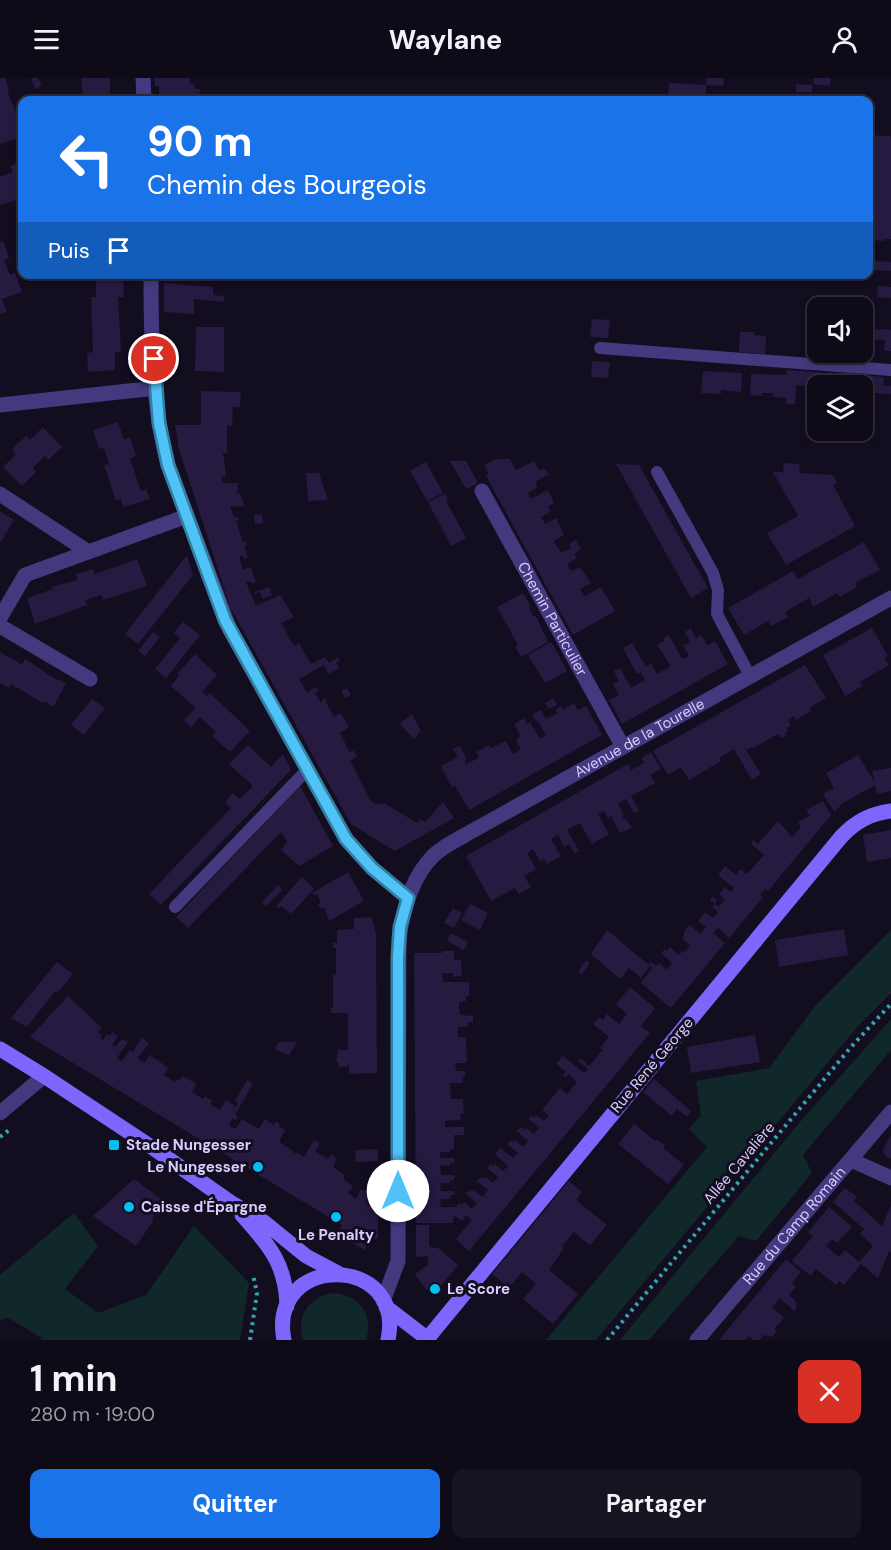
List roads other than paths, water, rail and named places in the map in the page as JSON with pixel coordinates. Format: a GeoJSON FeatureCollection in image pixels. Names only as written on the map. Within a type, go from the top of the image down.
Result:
{"type":"FeatureCollection","features":[{"type":"Feature","properties":{"kind":"street"},"geometry":{"type":"LineString","coordinates":[[143,78],[144,96]]}},
{"type":"Feature","properties":{"kind":"street"},"geometry":{"type":"LineString","coordinates":[[152,279],[156,388],[164,452],[230,630],[334,820],[353,848],[372,868],[408,898]]}},
{"type":"Feature","properties":{"kind":"street"},"geometry":{"type":"LineString","coordinates":[[0,405],[156,388]]}},
{"type":"Feature","properties":{"kind":"street","name":"Chemin Particulier"},"geometry":{"type":"LineString","coordinates":[[482,491],[623,747]]}},
{"type":"Feature","properties":{"kind":"street"},"geometry":{"type":"LineString","coordinates":[[0,494],[87,551]]}},
{"type":"Feature","properties":{"kind":"street"},"geometry":{"type":"LineString","coordinates":[[0,618],[26,574],[187,516]]}},
{"type":"Feature","properties":{"kind":"street","name":"Avenue de la Tourelle"},"geometry":{"type":"LineString","coordinates":[[384,1304],[398,1261],[398,957],[400,927],[408,898],[425,866],[440,850],[891,598]]}},
{"type":"Feature","properties":{"kind":"street"},"geometry":{"type":"LineString","coordinates":[[0,626],[90,679]]}},
{"type":"Feature","properties":{"kind":"street","name":"Rue René George"},"geometry":{"type":"LineString","coordinates":[[428,1339],[841,837],[855,823],[891,811]]}},
{"type":"Feature","properties":{"kind":"street"},"geometry":{"type":"LineString","coordinates":[[0,1049],[156,1150],[230,1202],[264,1222],[306,1256],[338,1274]]}},
{"type":"Feature","properties":{"kind":"street"},"geometry":{"type":"LineString","coordinates":[[0,1113],[44,1076]]}},
{"type":"Feature","properties":{"kind":"street","name":"Rue du Camp Romain"},"geometry":{"type":"LineString","coordinates":[[697,1340],[891,1112]]}},
{"type":"Feature","properties":{"kind":"street"},"geometry":{"type":"LineString","coordinates":[[851,1160],[891,1178]]}},
{"type":"Feature","properties":{"kind":"street"},"geometry":{"type":"LineString","coordinates":[[230,1202],[261,1236],[279,1262],[285,1283],[286,1307],[283,1337]]}},
{"type":"Feature","properties":{"kind":"street"},"geometry":{"type":"LineString","coordinates":[[286,1307],[294,1294],[307,1282],[320,1276],[338,1274],[353,1276],[366,1282],[384,1304],[428,1339]]}},
{"type":"Feature","properties":{"kind":"street"},"geometry":{"type":"LineString","coordinates":[[366,1282],[390,1282]]}},
{"type":"Feature","properties":{"kind":"street"},"geometry":{"type":"LineString","coordinates":[[384,1304],[389,1325],[388,1340]]}},
{"type":"Feature","properties":{"kind":"lane"},"geometry":{"type":"LineString","coordinates":[[600,348],[891,370]]}},
{"type":"Feature","properties":{"kind":"lane"},"geometry":{"type":"LineString","coordinates":[[657,472],[713,573],[718,590],[717,614],[750,676]]}},
{"type":"Feature","properties":{"kind":"lane"},"geometry":{"type":"LineString","coordinates":[[175,907],[307,770]]}},
{"type":"Feature","properties":{"kind":"place","name":"Stade Nungesser"},"geometry":{"type":"Point","coordinates":[114,1145]}},
{"type":"Feature","properties":{"kind":"place","name":"Le Nungesser"},"geometry":{"type":"Point","coordinates":[258,1167]}},
{"type":"Feature","properties":{"kind":"place","name":"Caisse d'Épargne"},"geometry":{"type":"Point","coordinates":[129,1207]}},
{"type":"Feature","properties":{"kind":"place","name":"Le Penalty"},"geometry":{"type":"Point","coordinates":[336,1217]}},
{"type":"Feature","properties":{"kind":"place","name":"Le Score"},"geometry":{"type":"Point","coordinates":[435,1289]}}]}
